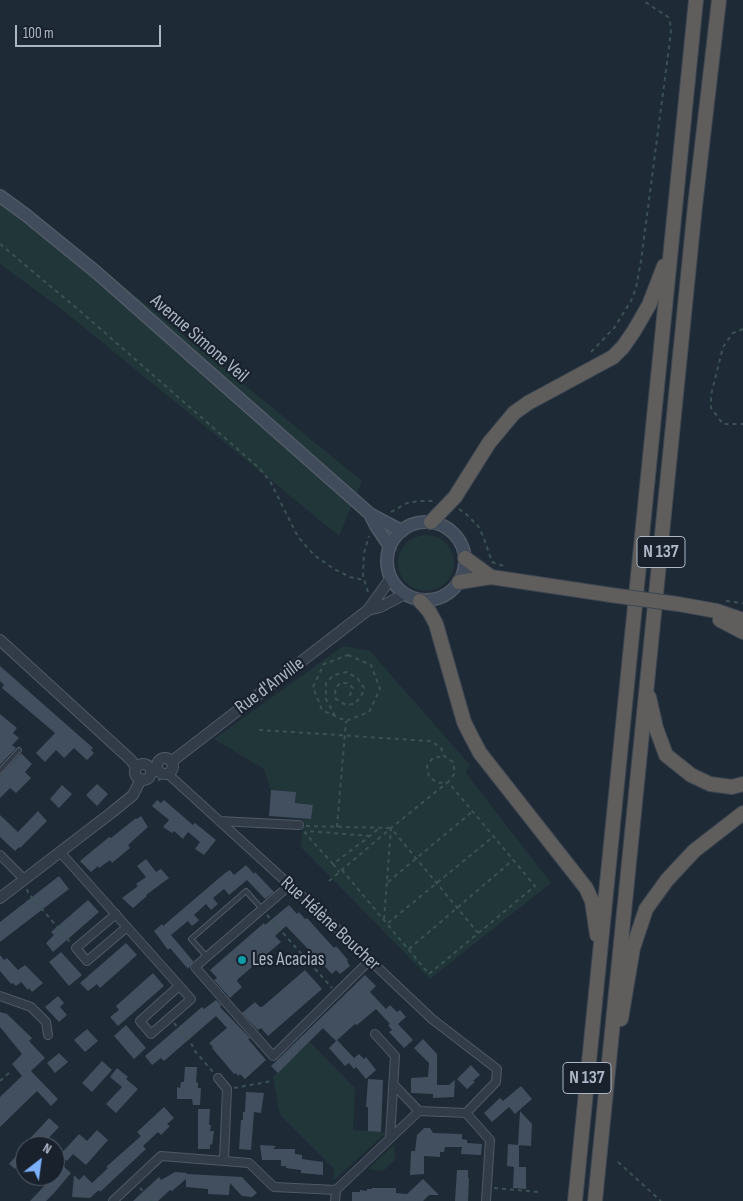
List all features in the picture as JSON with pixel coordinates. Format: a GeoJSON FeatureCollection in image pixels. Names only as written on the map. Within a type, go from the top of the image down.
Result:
{"type":"FeatureCollection","features":[{"type":"Feature","properties":{"kind":"highway","name":"N 137"},"geometry":{"type":"LineString","coordinates":[[575,1201],[696,0]]}},
{"type":"Feature","properties":{"kind":"highway","name":"N 137"},"geometry":{"type":"LineString","coordinates":[[595,1201],[695,206],[719,0]]}},
{"type":"Feature","properties":{"kind":"highway"},"geometry":{"type":"LineString","coordinates":[[431,522],[455,497],[489,442],[514,414],[528,403],[613,357],[623,347],[649,305],[671,247]]}},
{"type":"Feature","properties":{"kind":"highway"},"geometry":{"type":"LineString","coordinates":[[465,558],[491,577]]}},
{"type":"Feature","properties":{"kind":"highway"},"geometry":{"type":"LineString","coordinates":[[460,582],[491,577],[678,604],[717,611],[743,620]]}},
{"type":"Feature","properties":{"kind":"highway"},"geometry":{"type":"LineString","coordinates":[[420,601],[429,611],[436,624],[464,722],[480,752],[586,888],[592,901],[600,955]]}},
{"type":"Feature","properties":{"kind":"highway"},"geometry":{"type":"LineString","coordinates":[[692,607],[743,632]]}},
{"type":"Feature","properties":{"kind":"highway"},"geometry":{"type":"LineString","coordinates":[[646,686],[656,728],[666,755],[691,775],[710,784],[732,787],[743,784]]}},
{"type":"Feature","properties":{"kind":"highway"},"geometry":{"type":"LineString","coordinates":[[605,1105],[634,948],[646,910],[667,880],[694,851],[743,813]]}},
{"type":"Feature","properties":{"kind":"main road","name":"Avenue Simone Veil"},"geometry":{"type":"LineString","coordinates":[[0,196],[96,272],[370,514],[402,531]]}},
{"type":"Feature","properties":{"kind":"main road","name":"Avenue Simone Veil"},"geometry":{"type":"LineString","coordinates":[[370,514],[390,547]]}},
{"type":"Feature","properties":{"kind":"main road"},"geometry":{"type":"LineString","coordinates":[[431,522],[445,527],[462,544],[465,558],[464,570],[460,582],[453,591],[444,597],[420,601],[405,594],[397,587],[391,578],[388,568],[388,556],[390,547],[402,531],[414,524],[431,522]]}},
{"type":"Feature","properties":{"kind":"street","name":"Rue d'Anville"},"geometry":{"type":"LineString","coordinates":[[164,771],[172,768],[171,762],[368,610],[391,578]]}},
{"type":"Feature","properties":{"kind":"street","name":"Rue d'Anville"},"geometry":{"type":"LineString","coordinates":[[368,610],[380,607],[405,594]]}},
{"type":"Feature","properties":{"kind":"street"},"geometry":{"type":"LineString","coordinates":[[0,640],[132,760],[136,767],[135,774],[143,781]]}},
{"type":"Feature","properties":{"kind":"street"},"geometry":{"type":"LineString","coordinates":[[136,767],[140,764],[164,771]]}},
{"type":"Feature","properties":{"kind":"street"},"geometry":{"type":"LineString","coordinates":[[0,898],[61,853],[126,801],[143,781],[150,769],[147,765]]}},
{"type":"Feature","properties":{"kind":"street"},"geometry":{"type":"LineString","coordinates":[[143,781],[164,771]]}},
{"type":"Feature","properties":{"kind":"street","name":"Rue Hélène Boucher"},"geometry":{"type":"LineString","coordinates":[[164,771],[290,885],[432,1019],[497,1069],[496,1082],[466,1113]]}},
{"type":"Feature","properties":{"kind":"street"},"geometry":{"type":"LineString","coordinates":[[219,821],[299,826]]}},
{"type":"Feature","properties":{"kind":"street"},"geometry":{"type":"LineString","coordinates":[[61,853],[191,999],[151,1034],[140,1021],[179,986]]}},
{"type":"Feature","properties":{"kind":"street"},"geometry":{"type":"LineString","coordinates":[[0,855],[24,879]]}},
{"type":"Feature","properties":{"kind":"street"},"geometry":{"type":"LineString","coordinates":[[290,885],[195,968],[273,1056],[370,960]]}},
{"type":"Feature","properties":{"kind":"street"},"geometry":{"type":"LineString","coordinates":[[116,914],[76,948],[87,961],[127,927]]}},
{"type":"Feature","properties":{"kind":"street"},"geometry":{"type":"LineString","coordinates":[[0,996],[31,1007],[46,1022],[48,1035]]}},
{"type":"Feature","properties":{"kind":"street"},"geometry":{"type":"LineString","coordinates":[[375,1034],[395,1056],[390,1138]]}},
{"type":"Feature","properties":{"kind":"street"},"geometry":{"type":"LineString","coordinates":[[218,1078],[228,1089],[224,1160]]}},
{"type":"Feature","properties":{"kind":"street"},"geometry":{"type":"LineString","coordinates":[[393,1084],[419,1111],[466,1113],[490,1140],[486,1201]]}},
{"type":"Feature","properties":{"kind":"street"},"geometry":{"type":"LineString","coordinates":[[335,1201],[336,1190],[419,1111]]}},
{"type":"Feature","properties":{"kind":"street"},"geometry":{"type":"LineString","coordinates":[[113,1201],[161,1156],[249,1163],[274,1187],[336,1190]]}},
{"type":"Feature","properties":{"kind":"lane"},"geometry":{"type":"LineString","coordinates":[[0,771],[19,750]]}},
{"type":"Feature","properties":{"kind":"lane"},"geometry":{"type":"LineString","coordinates":[[207,958],[191,939],[211,921],[246,891],[262,909]]}},
{"type":"Feature","properties":{"kind":"path"},"geometry":{"type":"LineString","coordinates":[[591,352],[614,328],[631,301],[636,288],[641,261],[671,32],[668,17],[642,0]]}},
{"type":"Feature","properties":{"kind":"path"},"geometry":{"type":"LineString","coordinates":[[0,244],[80,311],[258,467],[270,481],[298,537],[314,555],[334,569],[350,577],[364,580]]}},
{"type":"Feature","properties":{"kind":"path"},"geometry":{"type":"LineString","coordinates":[[743,329],[733,332],[723,347],[710,408],[723,424],[743,424]]}},
{"type":"Feature","properties":{"kind":"path"},"geometry":{"type":"LineString","coordinates":[[348,655],[371,665],[380,689],[369,712],[346,721],[322,710],[313,687],[324,664],[348,655]]}},
{"type":"Feature","properties":{"kind":"path"},"geometry":{"type":"LineString","coordinates":[[336,716],[326,699],[326,683],[334,675],[347,672],[358,679],[364,688],[361,697],[354,704],[346,705],[336,699],[335,690],[340,683],[347,683],[353,688],[350,694],[346,695]]}},
{"type":"Feature","properties":{"kind":"path"},"geometry":{"type":"LineString","coordinates":[[336,826],[346,721]]}},
{"type":"Feature","properties":{"kind":"path"},"geometry":{"type":"LineString","coordinates":[[259,730],[431,741],[441,748],[444,756],[453,762],[455,773],[448,782],[329,880]]}},
{"type":"Feature","properties":{"kind":"path"},"geometry":{"type":"LineString","coordinates":[[444,756],[434,758],[427,766],[429,777],[438,784],[448,782]]}},
{"type":"Feature","properties":{"kind":"path"},"geometry":{"type":"LineString","coordinates":[[143,781],[144,789],[164,771]]}},
{"type":"Feature","properties":{"kind":"path"},"geometry":{"type":"LineString","coordinates":[[370,836],[306,831],[305,833],[388,923],[429,974],[535,886],[448,782]]}},
{"type":"Feature","properties":{"kind":"path"},"geometry":{"type":"LineString","coordinates":[[387,882],[473,811]]}},
{"type":"Feature","properties":{"kind":"path"},"geometry":{"type":"LineString","coordinates":[[299,826],[391,828]]}},
{"type":"Feature","properties":{"kind":"path"},"geometry":{"type":"LineString","coordinates":[[333,864],[379,828]]}},
{"type":"Feature","properties":{"kind":"path"},"geometry":{"type":"LineString","coordinates":[[391,828],[478,933]]}},
{"type":"Feature","properties":{"kind":"path"},"geometry":{"type":"LineString","coordinates":[[384,919],[391,828]]}},
{"type":"Feature","properties":{"kind":"path"},"geometry":{"type":"LineString","coordinates":[[388,923],[494,836]]}},
{"type":"Feature","properties":{"kind":"path"},"geometry":{"type":"LineString","coordinates":[[409,949],[513,860]]}},
{"type":"Feature","properties":{"kind":"path"},"geometry":{"type":"LineString","coordinates":[[24,879],[28,893],[76,948]]}},
{"type":"Feature","properties":{"kind":"path"},"geometry":{"type":"LineString","coordinates":[[262,909],[337,993]]}},
{"type":"Feature","properties":{"kind":"path"},"geometry":{"type":"LineString","coordinates":[[181,1031],[191,1042],[194,1050],[218,1078]]}},
{"type":"Feature","properties":{"kind":"path"},"geometry":{"type":"LineString","coordinates":[[0,1081],[11,1071]]}},
{"type":"Feature","properties":{"kind":"path"},"geometry":{"type":"LineString","coordinates":[[228,1089],[272,1081]]}},
{"type":"Feature","properties":{"kind":"path"},"geometry":{"type":"LineString","coordinates":[[618,1162],[661,1201]]}},
{"type":"Feature","properties":{"kind":"path"},"geometry":{"type":"LineString","coordinates":[[134,1181],[152,1201]]}},
{"type":"Feature","properties":{"kind":"path"},"geometry":{"type":"LineString","coordinates":[[487,1187],[539,1192]]}},
{"type":"Feature","properties":{"kind":"green space"},"geometry":{"type":"Polygon","coordinates":[[[0,189],[44,221],[362,481],[339,536],[65,312],[0,264],[0,189]]]}},
{"type":"Feature","properties":{"kind":"green space"},"geometry":{"type":"Polygon","coordinates":[[[426,535],[441,540],[449,548],[454,563],[449,578],[441,586],[426,591],[411,586],[403,578],[398,563],[403,548],[411,540],[426,535]]]}},
{"type":"Feature","properties":{"kind":"green space"},"geometry":{"type":"Polygon","coordinates":[[[343,646],[370,651],[470,765],[466,773],[551,883],[430,979],[301,847],[303,819],[311,819],[313,805],[295,805],[296,792],[271,790],[264,769],[214,739],[343,646]]]}},
{"type":"Feature","properties":{"kind":"green space"},"geometry":{"type":"Polygon","coordinates":[[[310,1042],[355,1088],[353,1130],[387,1132],[333,1181],[334,1169],[280,1115],[273,1077],[310,1042]]]}},
{"type":"Feature","properties":{"kind":"green space"},"geometry":{"type":"Polygon","coordinates":[[[394,1145],[395,1160],[383,1171],[368,1169],[394,1145]]]}},
{"type":"Feature","properties":{"kind":"building"},"geometry":{"type":"Polygon","coordinates":[[[0,666],[93,748],[91,750],[94,753],[87,760],[74,748],[64,758],[56,750],[45,762],[36,753],[55,733],[2,688],[4,685],[0,681],[0,666]]]}},
{"type":"Feature","properties":{"kind":"building"},"geometry":{"type":"Polygon","coordinates":[[[0,714],[17,728],[13,733],[19,738],[12,745],[16,748],[0,765],[0,714]]]}},
{"type":"Feature","properties":{"kind":"building"},"geometry":{"type":"Polygon","coordinates":[[[21,753],[32,764],[25,772],[31,778],[16,793],[10,788],[0,798],[0,775],[21,753]]]}},
{"type":"Feature","properties":{"kind":"building"},"geometry":{"type":"Polygon","coordinates":[[[97,784],[108,794],[97,806],[86,795],[97,784]]]}},
{"type":"Feature","properties":{"kind":"building"},"geometry":{"type":"Polygon","coordinates":[[[62,785],[72,794],[59,808],[50,799],[62,785]]]}},
{"type":"Feature","properties":{"kind":"building"},"geometry":{"type":"Polygon","coordinates":[[[271,790],[296,792],[295,803],[313,805],[311,819],[269,816],[271,790]]]}},
{"type":"Feature","properties":{"kind":"building"},"geometry":{"type":"Polygon","coordinates":[[[157,800],[161,803],[164,800],[193,825],[195,823],[216,840],[204,855],[195,849],[200,842],[188,832],[183,839],[174,831],[172,833],[163,827],[169,820],[152,806],[157,800]]]}},
{"type":"Feature","properties":{"kind":"building"},"geometry":{"type":"Polygon","coordinates":[[[38,811],[47,821],[15,851],[0,837],[0,815],[18,832],[38,811]]]}},
{"type":"Feature","properties":{"kind":"building"},"geometry":{"type":"Polygon","coordinates":[[[141,816],[148,827],[128,845],[130,848],[112,863],[110,860],[91,872],[80,861],[109,837],[111,838],[141,816]]]}},
{"type":"Feature","properties":{"kind":"building"},"geometry":{"type":"Polygon","coordinates":[[[146,859],[156,872],[161,869],[169,878],[146,895],[133,908],[122,898],[138,886],[136,884],[146,877],[137,866],[146,859]]]}},
{"type":"Feature","properties":{"kind":"building"},"geometry":{"type":"Polygon","coordinates":[[[246,865],[274,892],[265,899],[247,880],[229,895],[224,889],[213,898],[218,904],[211,910],[206,904],[194,915],[199,920],[196,923],[192,926],[188,921],[171,935],[193,961],[188,969],[170,948],[168,950],[154,931],[162,924],[163,926],[225,873],[230,870],[234,875],[246,865]]]}},
{"type":"Feature","properties":{"kind":"building"},"geometry":{"type":"Polygon","coordinates":[[[59,876],[69,889],[0,942],[0,922],[59,876]]]}},
{"type":"Feature","properties":{"kind":"building"},"geometry":{"type":"Polygon","coordinates":[[[88,900],[99,912],[53,952],[46,943],[54,935],[51,932],[88,900]]]}},
{"type":"Feature","properties":{"kind":"building"},"geometry":{"type":"Polygon","coordinates":[[[289,905],[297,914],[299,912],[305,919],[307,918],[334,948],[336,946],[348,960],[350,966],[340,974],[336,970],[332,974],[286,926],[275,936],[281,942],[238,979],[237,981],[242,987],[230,998],[214,980],[217,978],[210,970],[264,923],[265,925],[289,905]]]}},
{"type":"Feature","properties":{"kind":"building"},"geometry":{"type":"Polygon","coordinates":[[[126,943],[137,955],[100,988],[97,984],[88,991],[80,983],[126,943]]]}},
{"type":"Feature","properties":{"kind":"building"},"geometry":{"type":"Polygon","coordinates":[[[61,952],[82,975],[69,986],[49,962],[61,952]]]}},
{"type":"Feature","properties":{"kind":"building"},"geometry":{"type":"Polygon","coordinates":[[[0,955],[4,960],[7,958],[18,970],[25,965],[43,983],[32,992],[21,982],[16,986],[13,983],[11,984],[0,971],[0,955]]]}},
{"type":"Feature","properties":{"kind":"building","name":"Les Acacias"},"geometry":{"type":"Polygon","coordinates":[[[305,970],[322,989],[268,1036],[261,1028],[258,1030],[242,1013],[255,1002],[262,1007],[305,970]]]}},
{"type":"Feature","properties":{"kind":"building"},"geometry":{"type":"Polygon","coordinates":[[[153,973],[164,986],[118,1026],[110,1017],[119,1010],[116,1006],[153,973]]]}},
{"type":"Feature","properties":{"kind":"building"},"geometry":{"type":"Polygon","coordinates":[[[365,975],[376,986],[370,992],[386,1009],[390,1005],[397,1012],[400,1010],[406,1017],[398,1024],[413,1040],[404,1048],[389,1032],[392,1030],[388,1025],[390,1024],[376,1009],[336,1041],[323,1028],[278,1073],[271,1066],[365,975]]]}},
{"type":"Feature","properties":{"kind":"building"},"geometry":{"type":"Polygon","coordinates":[[[58,996],[64,1003],[60,1007],[67,1015],[59,1022],[45,1007],[58,996]]]}},
{"type":"Feature","properties":{"kind":"building"},"geometry":{"type":"Polygon","coordinates":[[[216,1000],[221,1005],[220,1007],[250,1038],[248,1039],[266,1060],[245,1079],[240,1074],[238,1076],[236,1073],[234,1074],[209,1043],[227,1028],[216,1016],[164,1061],[161,1058],[152,1065],[145,1056],[202,1007],[204,1009],[216,1000]]]}},
{"type":"Feature","properties":{"kind":"building"},"geometry":{"type":"Polygon","coordinates":[[[0,1012],[7,1014],[32,1038],[29,1041],[45,1058],[31,1071],[58,1099],[51,1106],[37,1091],[0,1127],[0,1097],[22,1076],[12,1064],[22,1054],[0,1027],[0,1012]]]}},
{"type":"Feature","properties":{"kind":"building"},"geometry":{"type":"Polygon","coordinates":[[[126,1025],[146,1048],[134,1059],[114,1036],[126,1025]]]}},
{"type":"Feature","properties":{"kind":"building"},"geometry":{"type":"Polygon","coordinates":[[[87,1029],[98,1041],[85,1052],[74,1040],[87,1029]]]}},
{"type":"Feature","properties":{"kind":"building"},"geometry":{"type":"Polygon","coordinates":[[[423,1039],[437,1054],[437,1085],[449,1085],[455,1080],[454,1097],[433,1098],[433,1094],[411,1093],[411,1078],[428,1077],[429,1063],[414,1048],[423,1039]]]}},
{"type":"Feature","properties":{"kind":"building"},"geometry":{"type":"Polygon","coordinates":[[[337,1040],[354,1058],[359,1054],[364,1059],[366,1057],[376,1070],[366,1079],[356,1067],[354,1069],[349,1063],[345,1066],[329,1048],[337,1040]]]}},
{"type":"Feature","properties":{"kind":"building"},"geometry":{"type":"Polygon","coordinates":[[[59,1053],[68,1062],[55,1073],[47,1063],[59,1053]]]}},
{"type":"Feature","properties":{"kind":"building"},"geometry":{"type":"Polygon","coordinates":[[[102,1061],[112,1070],[92,1092],[82,1083],[102,1061]]]}},
{"type":"Feature","properties":{"kind":"building"},"geometry":{"type":"Polygon","coordinates":[[[471,1065],[480,1075],[467,1089],[457,1079],[471,1065]]]}},
{"type":"Feature","properties":{"kind":"building"},"geometry":{"type":"Polygon","coordinates":[[[185,1067],[197,1067],[196,1082],[198,1083],[198,1088],[201,1088],[200,1105],[193,1105],[192,1099],[177,1099],[177,1087],[180,1088],[181,1082],[184,1082],[185,1067]]]}},
{"type":"Feature","properties":{"kind":"building"},"geometry":{"type":"Polygon","coordinates":[[[117,1068],[138,1089],[116,1113],[106,1104],[122,1087],[110,1077],[117,1068]]]}},
{"type":"Feature","properties":{"kind":"building"},"geometry":{"type":"Polygon","coordinates":[[[368,1079],[383,1080],[381,1132],[368,1131],[368,1107],[366,1107],[368,1079]]]}},
{"type":"Feature","properties":{"kind":"building"},"geometry":{"type":"Polygon","coordinates":[[[521,1086],[532,1099],[515,1114],[509,1107],[492,1122],[484,1113],[500,1098],[503,1101],[521,1086]]]}},
{"type":"Feature","properties":{"kind":"building"},"geometry":{"type":"Polygon","coordinates":[[[246,1092],[264,1093],[261,1113],[254,1112],[251,1150],[239,1149],[241,1120],[243,1120],[243,1112],[245,1112],[246,1092]]]}},
{"type":"Feature","properties":{"kind":"building"},"geometry":{"type":"Polygon","coordinates":[[[164,1107],[174,1118],[167,1124],[170,1126],[161,1135],[158,1132],[143,1146],[146,1149],[100,1192],[99,1190],[90,1198],[72,1197],[74,1175],[79,1180],[84,1175],[92,1183],[108,1168],[106,1167],[141,1136],[137,1132],[164,1107]]]}},
{"type":"Feature","properties":{"kind":"building"},"geometry":{"type":"Polygon","coordinates":[[[198,1109],[210,1109],[210,1131],[214,1131],[210,1149],[198,1149],[198,1109]]]}},
{"type":"Feature","properties":{"kind":"building"},"geometry":{"type":"Polygon","coordinates":[[[520,1111],[532,1124],[531,1146],[518,1145],[520,1111]]]}},
{"type":"Feature","properties":{"kind":"building"},"geometry":{"type":"Polygon","coordinates":[[[49,1118],[59,1127],[50,1136],[32,1136],[49,1118]]]}},
{"type":"Feature","properties":{"kind":"building"},"geometry":{"type":"Polygon","coordinates":[[[424,1128],[430,1128],[433,1133],[462,1134],[462,1139],[467,1140],[467,1143],[482,1144],[481,1155],[461,1154],[462,1147],[445,1147],[444,1152],[440,1152],[440,1157],[424,1156],[424,1174],[410,1175],[411,1151],[415,1151],[417,1135],[424,1128]]]}},
{"type":"Feature","properties":{"kind":"building"},"geometry":{"type":"Polygon","coordinates":[[[97,1130],[108,1140],[86,1165],[73,1154],[67,1161],[65,1159],[65,1149],[79,1134],[87,1141],[97,1130]]]}},
{"type":"Feature","properties":{"kind":"building"},"geometry":{"type":"Polygon","coordinates":[[[508,1144],[519,1145],[519,1167],[526,1167],[526,1189],[513,1188],[514,1167],[507,1166],[508,1144]]]}},
{"type":"Feature","properties":{"kind":"building"},"geometry":{"type":"Polygon","coordinates":[[[260,1145],[276,1146],[273,1149],[295,1149],[295,1154],[302,1155],[302,1159],[323,1162],[323,1175],[301,1173],[301,1170],[286,1168],[286,1166],[281,1166],[281,1160],[262,1160],[260,1145]]]}},
{"type":"Feature","properties":{"kind":"building"},"geometry":{"type":"Polygon","coordinates":[[[15,1157],[15,1169],[9,1164],[15,1157]]]}},
{"type":"Feature","properties":{"kind":"building"},"geometry":{"type":"Polygon","coordinates":[[[65,1168],[71,1173],[65,1180],[65,1168]]]}},
{"type":"Feature","properties":{"kind":"building"},"geometry":{"type":"Polygon","coordinates":[[[457,1170],[468,1170],[468,1201],[455,1201],[457,1170]]]}},
{"type":"Feature","properties":{"kind":"building"},"geometry":{"type":"Polygon","coordinates":[[[175,1172],[187,1173],[186,1176],[187,1174],[242,1177],[257,1193],[252,1197],[242,1196],[230,1183],[229,1195],[208,1194],[208,1189],[186,1187],[186,1179],[158,1201],[133,1201],[159,1177],[161,1180],[175,1172]]]}},
{"type":"Feature","properties":{"kind":"building"},"geometry":{"type":"Polygon","coordinates":[[[423,1179],[439,1195],[429,1195],[423,1201],[352,1201],[352,1192],[367,1191],[367,1189],[372,1188],[396,1188],[396,1193],[407,1194],[423,1179]]]}},
{"type":"Feature","properties":{"kind":"building"},"geometry":{"type":"Polygon","coordinates":[[[44,1186],[60,1186],[46,1201],[30,1201],[44,1186]]]}},
{"type":"Feature","properties":{"kind":"place","name":"Les Acacias"},"geometry":{"type":"Point","coordinates":[242,960]}}]}
